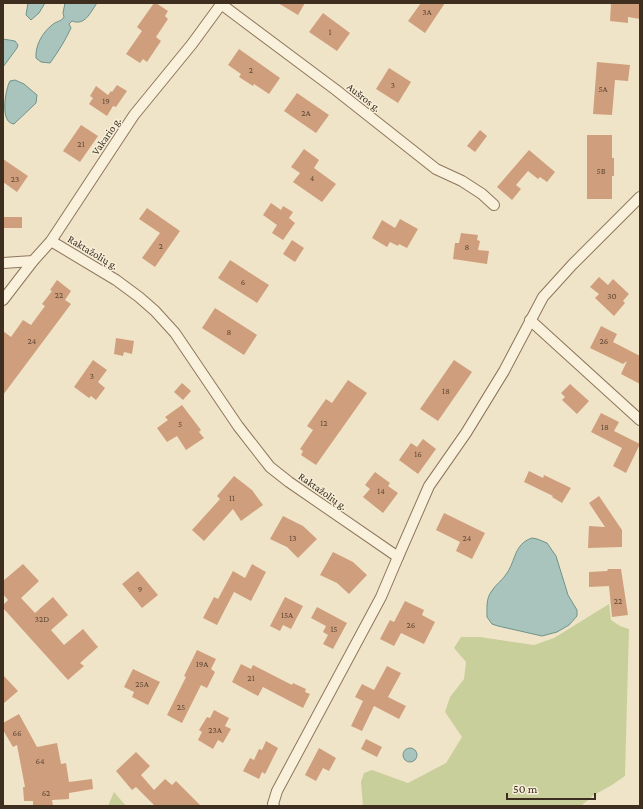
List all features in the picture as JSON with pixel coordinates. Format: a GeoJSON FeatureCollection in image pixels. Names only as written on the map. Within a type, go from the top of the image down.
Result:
{"type":"FeatureCollection","features":[{"type":"Feature","properties":{"kind":"street","name":"Aušros g."},"geometry":{"type":"LineString","coordinates":[[222,3],[436,169],[462,181],[482,194],[494,205]]}},
{"type":"Feature","properties":{"kind":"street","name":"Vakario g."},"geometry":{"type":"LineString","coordinates":[[3,300],[33,261],[51,241],[134,115],[192,44],[222,3]]}},
{"type":"Feature","properties":{"kind":"street"},"geometry":{"type":"LineString","coordinates":[[274,806],[273,804],[277,791],[381,597],[429,486],[466,433],[504,371],[543,297],[572,265],[640,197]]}},
{"type":"Feature","properties":{"kind":"street","name":"Raktažolių g."},"geometry":{"type":"LineString","coordinates":[[51,241],[116,280],[155,311],[175,333],[238,426],[270,467],[288,482],[398,557]]}},
{"type":"Feature","properties":{"kind":"street"},"geometry":{"type":"LineString","coordinates":[[3,263],[33,261]]}},
{"type":"Feature","properties":{"kind":"street"},"geometry":{"type":"LineString","coordinates":[[530,320],[640,420]]}},
{"type":"Feature","properties":{"kind":"green space"},"geometry":{"type":"Polygon","coordinates":[[[609,604],[611,620],[620,626],[629,629],[625,776],[594,795],[581,806],[363,806],[361,782],[364,773],[372,770],[408,783],[446,763],[462,737],[445,712],[450,697],[464,679],[466,662],[454,648],[461,637],[480,637],[534,645],[554,638],[609,604]]]}},
{"type":"Feature","properties":{"kind":"green space"},"geometry":{"type":"Polygon","coordinates":[[[114,792],[126,806],[108,806],[114,792]]]}},
{"type":"Feature","properties":{"kind":"water"},"geometry":{"type":"Polygon","coordinates":[[[28,3],[45,3],[39,13],[31,20],[26,15],[28,3]]]}},
{"type":"Feature","properties":{"kind":"water"},"geometry":{"type":"Polygon","coordinates":[[[65,3],[97,3],[87,18],[80,22],[72,21],[69,24],[71,28],[69,33],[50,63],[41,62],[36,58],[38,44],[48,28],[64,17],[63,13],[65,3]]]}},
{"type":"Feature","properties":{"kind":"water"},"geometry":{"type":"Polygon","coordinates":[[[3,39],[15,41],[18,45],[3,67],[3,39]]]}},
{"type":"Feature","properties":{"kind":"water"},"geometry":{"type":"Polygon","coordinates":[[[15,80],[24,84],[37,95],[36,103],[14,124],[7,119],[5,113],[5,100],[10,81],[15,80]]]}},
{"type":"Feature","properties":{"kind":"water"},"geometry":{"type":"Polygon","coordinates":[[[532,538],[547,543],[556,556],[568,595],[577,610],[577,616],[569,625],[557,632],[542,636],[492,624],[487,617],[489,595],[507,573],[522,544],[532,538]]]}},
{"type":"Feature","properties":{"kind":"water"},"geometry":{"type":"Polygon","coordinates":[[[410,748],[415,750],[417,755],[415,760],[410,762],[405,760],[403,755],[405,750],[410,748]]]}},
{"type":"Feature","properties":{"kind":"building"},"geometry":{"type":"Polygon","coordinates":[[[154,3],[168,11],[165,16],[168,19],[156,37],[161,41],[147,62],[143,59],[140,63],[126,54],[142,31],[137,27],[154,3]]]}},
{"type":"Feature","properties":{"kind":"building"},"geometry":{"type":"Polygon","coordinates":[[[278,3],[305,3],[298,15],[278,3]]]}},
{"type":"Feature","properties":{"kind":"building"},"geometry":{"type":"Polygon","coordinates":[[[421,3],[445,3],[425,33],[408,21],[421,3]]]}},
{"type":"Feature","properties":{"kind":"building"},"geometry":{"type":"Polygon","coordinates":[[[611,3],[640,3],[640,19],[628,17],[628,23],[610,21],[611,3]]]}},
{"type":"Feature","properties":{"kind":"building"},"geometry":{"type":"Polygon","coordinates":[[[323,13],[350,33],[337,51],[309,32],[323,13]]]}},
{"type":"Feature","properties":{"kind":"building"},"geometry":{"type":"Polygon","coordinates":[[[239,49],[280,78],[269,94],[254,84],[253,86],[239,77],[241,74],[228,65],[239,49]]]}},
{"type":"Feature","properties":{"kind":"building"},"geometry":{"type":"Polygon","coordinates":[[[597,62],[630,65],[628,81],[615,80],[612,115],[593,114],[597,62]]]}},
{"type":"Feature","properties":{"kind":"building"},"geometry":{"type":"Polygon","coordinates":[[[389,68],[411,82],[398,103],[376,89],[389,68]]]}},
{"type":"Feature","properties":{"kind":"building"},"geometry":{"type":"Polygon","coordinates":[[[117,85],[127,91],[116,107],[113,106],[107,116],[89,104],[93,98],[90,96],[96,86],[108,95],[117,85]]]}},
{"type":"Feature","properties":{"kind":"building"},"geometry":{"type":"Polygon","coordinates":[[[297,93],[329,115],[316,133],[284,111],[297,93]]]}},
{"type":"Feature","properties":{"kind":"building"},"geometry":{"type":"Polygon","coordinates":[[[81,125],[98,136],[80,162],[63,151],[81,125]]]}},
{"type":"Feature","properties":{"kind":"building"},"geometry":{"type":"Polygon","coordinates":[[[480,130],[487,136],[475,152],[467,146],[480,130]]]}},
{"type":"Feature","properties":{"kind":"building"},"geometry":{"type":"Polygon","coordinates":[[[587,135],[612,135],[614,176],[612,176],[612,199],[587,199],[587,135]]]}},
{"type":"Feature","properties":{"kind":"building"},"geometry":{"type":"Polygon","coordinates":[[[304,149],[319,160],[314,168],[336,184],[322,202],[293,182],[300,173],[291,167],[304,149]]]}},
{"type":"Feature","properties":{"kind":"building"},"geometry":{"type":"Polygon","coordinates":[[[529,150],[555,172],[547,182],[540,177],[538,179],[528,171],[516,185],[521,189],[512,200],[497,187],[529,150]]]}},
{"type":"Feature","properties":{"kind":"building"},"geometry":{"type":"Polygon","coordinates":[[[3,159],[28,176],[17,192],[3,182],[3,159]]]}},
{"type":"Feature","properties":{"kind":"building"},"geometry":{"type":"Polygon","coordinates":[[[271,203],[281,210],[283,206],[293,212],[289,218],[295,223],[283,240],[272,233],[277,225],[263,215],[271,203]]]}},
{"type":"Feature","properties":{"kind":"building"},"geometry":{"type":"Polygon","coordinates":[[[147,208],[180,231],[155,267],[142,258],[160,233],[139,219],[147,208]]]}},
{"type":"Feature","properties":{"kind":"building"},"geometry":{"type":"Polygon","coordinates":[[[3,217],[22,217],[22,228],[3,228],[3,217]]]}},
{"type":"Feature","properties":{"kind":"building"},"geometry":{"type":"Polygon","coordinates":[[[400,219],[418,229],[407,248],[390,242],[387,247],[372,238],[382,220],[395,228],[400,219]]]}},
{"type":"Feature","properties":{"kind":"building"},"geometry":{"type":"Polygon","coordinates":[[[461,233],[478,235],[477,240],[480,241],[478,250],[489,251],[487,264],[453,259],[455,243],[459,243],[461,233]]]}},
{"type":"Feature","properties":{"kind":"building"},"geometry":{"type":"Polygon","coordinates":[[[292,240],[304,248],[295,262],[283,254],[292,240]]]}},
{"type":"Feature","properties":{"kind":"building"},"geometry":{"type":"Polygon","coordinates":[[[230,260],[269,285],[257,303],[218,278],[230,260]]]}},
{"type":"Feature","properties":{"kind":"building"},"geometry":{"type":"Polygon","coordinates":[[[599,277],[608,285],[613,279],[629,294],[623,301],[625,303],[614,316],[595,298],[599,294],[590,287],[599,277]]]}},
{"type":"Feature","properties":{"kind":"building"},"geometry":{"type":"Polygon","coordinates":[[[57,280],[71,291],[65,300],[71,304],[3,395],[3,331],[11,337],[23,320],[31,325],[45,306],[42,304],[52,291],[50,290],[57,280]]]}},
{"type":"Feature","properties":{"kind":"building"},"geometry":{"type":"Polygon","coordinates":[[[215,308],[257,335],[244,355],[202,328],[215,308]]]}},
{"type":"Feature","properties":{"kind":"building"},"geometry":{"type":"Polygon","coordinates":[[[601,326],[617,334],[613,342],[640,356],[640,384],[621,374],[627,361],[623,364],[590,348],[601,326]]]}},
{"type":"Feature","properties":{"kind":"building"},"geometry":{"type":"Polygon","coordinates":[[[116,338],[134,341],[132,354],[124,352],[123,356],[114,354],[116,338]]]}},
{"type":"Feature","properties":{"kind":"building"},"geometry":{"type":"Polygon","coordinates":[[[93,360],[107,370],[98,382],[105,388],[96,400],[91,396],[89,398],[74,387],[93,360]]]}},
{"type":"Feature","properties":{"kind":"building"},"geometry":{"type":"Polygon","coordinates":[[[454,360],[472,372],[438,421],[420,409],[454,360]]]}},
{"type":"Feature","properties":{"kind":"building"},"geometry":{"type":"Polygon","coordinates":[[[348,380],[367,393],[316,465],[301,455],[303,451],[300,449],[313,430],[307,426],[326,399],[332,403],[348,380]]]}},
{"type":"Feature","properties":{"kind":"building"},"geometry":{"type":"Polygon","coordinates":[[[182,383],[191,391],[183,400],[174,392],[182,383]]]}},
{"type":"Feature","properties":{"kind":"building"},"geometry":{"type":"Polygon","coordinates":[[[570,384],[589,401],[577,414],[562,400],[565,397],[561,393],[570,384]]]}},
{"type":"Feature","properties":{"kind":"building"},"geometry":{"type":"Polygon","coordinates":[[[182,405],[201,430],[199,432],[204,438],[186,450],[177,436],[167,442],[157,428],[168,420],[165,417],[182,405]]]}},
{"type":"Feature","properties":{"kind":"building"},"geometry":{"type":"Polygon","coordinates":[[[601,413],[619,422],[614,431],[640,444],[626,473],[613,466],[622,448],[591,432],[601,413]]]}},
{"type":"Feature","properties":{"kind":"building"},"geometry":{"type":"Polygon","coordinates":[[[423,439],[436,449],[418,474],[399,460],[411,443],[417,447],[423,439]]]}},
{"type":"Feature","properties":{"kind":"building"},"geometry":{"type":"Polygon","coordinates":[[[529,471],[543,478],[544,475],[571,488],[562,503],[552,497],[553,496],[524,482],[529,471]]]}},
{"type":"Feature","properties":{"kind":"building"},"geometry":{"type":"Polygon","coordinates":[[[375,472],[390,483],[388,486],[398,493],[383,513],[363,497],[370,489],[365,485],[375,472]]]}},
{"type":"Feature","properties":{"kind":"building"},"geometry":{"type":"Polygon","coordinates":[[[234,476],[252,490],[263,505],[241,521],[233,509],[204,541],[192,530],[220,499],[217,496],[234,476]]]}},
{"type":"Feature","properties":{"kind":"building"},"geometry":{"type":"Polygon","coordinates":[[[599,496],[622,530],[622,547],[588,548],[589,526],[605,527],[589,503],[599,496]]]}},
{"type":"Feature","properties":{"kind":"building"},"geometry":{"type":"Polygon","coordinates":[[[444,513],[485,533],[472,559],[456,551],[460,542],[436,530],[444,513]]]}},
{"type":"Feature","properties":{"kind":"building"},"geometry":{"type":"Polygon","coordinates":[[[283,516],[303,526],[317,539],[298,558],[287,547],[270,539],[283,516]]]}},
{"type":"Feature","properties":{"kind":"building"},"geometry":{"type":"Polygon","coordinates":[[[333,552],[353,562],[367,575],[349,594],[337,583],[320,575],[333,552]]]}},
{"type":"Feature","properties":{"kind":"building"},"geometry":{"type":"Polygon","coordinates":[[[23,564],[39,581],[21,598],[35,613],[53,597],[68,615],[51,630],[64,645],[83,629],[98,647],[80,663],[84,666],[68,680],[3,608],[3,605],[8,600],[3,594],[3,581],[23,564]]]}},
{"type":"Feature","properties":{"kind":"building"},"geometry":{"type":"Polygon","coordinates":[[[252,564],[266,572],[251,601],[234,592],[217,625],[203,618],[214,597],[218,599],[233,571],[245,578],[252,564]]]}},
{"type":"Feature","properties":{"kind":"building"},"geometry":{"type":"Polygon","coordinates":[[[608,569],[621,569],[628,615],[612,617],[609,586],[589,587],[589,572],[607,571],[608,569]]]}},
{"type":"Feature","properties":{"kind":"building"},"geometry":{"type":"Polygon","coordinates":[[[138,571],[158,595],[142,608],[122,584],[138,571]]]}},
{"type":"Feature","properties":{"kind":"building"},"geometry":{"type":"Polygon","coordinates":[[[285,597],[303,606],[291,629],[283,625],[280,631],[270,626],[285,597]]]}},
{"type":"Feature","properties":{"kind":"building"},"geometry":{"type":"Polygon","coordinates":[[[405,601],[424,610],[422,615],[435,622],[424,644],[401,633],[394,646],[380,639],[390,620],[394,622],[405,601]]]}},
{"type":"Feature","properties":{"kind":"building"},"geometry":{"type":"Polygon","coordinates":[[[317,607],[347,623],[333,649],[323,644],[328,635],[323,632],[326,626],[311,618],[317,607]]]}},
{"type":"Feature","properties":{"kind":"building"},"geometry":{"type":"Polygon","coordinates":[[[197,650],[216,659],[211,669],[215,672],[207,688],[201,685],[182,723],[167,715],[186,677],[184,676],[197,650]]]}},
{"type":"Feature","properties":{"kind":"building"},"geometry":{"type":"Polygon","coordinates":[[[241,664],[251,669],[253,665],[292,685],[293,683],[306,689],[305,692],[310,694],[303,708],[263,687],[258,696],[232,682],[241,664]]]}},
{"type":"Feature","properties":{"kind":"building"},"geometry":{"type":"Polygon","coordinates":[[[387,666],[401,673],[388,697],[406,706],[399,719],[374,706],[362,731],[351,726],[363,701],[355,697],[362,684],[374,690],[387,666]]]}},
{"type":"Feature","properties":{"kind":"building"},"geometry":{"type":"Polygon","coordinates":[[[133,669],[160,682],[148,705],[132,697],[134,692],[124,687],[133,669]]]}},
{"type":"Feature","properties":{"kind":"building"},"geometry":{"type":"Polygon","coordinates":[[[3,675],[18,691],[3,704],[3,675]]]}},
{"type":"Feature","properties":{"kind":"building"},"geometry":{"type":"Polygon","coordinates":[[[214,710],[229,718],[225,726],[231,729],[223,743],[218,740],[213,749],[198,740],[202,732],[199,730],[207,717],[210,718],[214,710]]]}},
{"type":"Feature","properties":{"kind":"building"},"geometry":{"type":"Polygon","coordinates":[[[19,714],[37,747],[57,743],[61,764],[66,763],[69,782],[92,779],[93,789],[69,793],[69,799],[52,800],[53,806],[33,806],[33,801],[24,801],[23,787],[25,787],[17,745],[13,747],[3,730],[3,723],[19,714]]]}},
{"type":"Feature","properties":{"kind":"building"},"geometry":{"type":"Polygon","coordinates":[[[366,739],[382,747],[377,757],[361,749],[366,739]]]}},
{"type":"Feature","properties":{"kind":"building"},"geometry":{"type":"Polygon","coordinates":[[[266,741],[278,748],[265,774],[262,772],[259,779],[243,771],[250,758],[254,760],[259,749],[262,750],[266,741]]]}},
{"type":"Feature","properties":{"kind":"building"},"geometry":{"type":"Polygon","coordinates":[[[319,748],[336,758],[329,771],[323,768],[316,781],[305,775],[319,748]]]}},
{"type":"Feature","properties":{"kind":"building"},"geometry":{"type":"Polygon","coordinates":[[[136,752],[150,766],[141,775],[154,790],[165,779],[172,785],[176,781],[201,806],[155,806],[136,787],[132,790],[116,771],[136,752]]]}}]}
